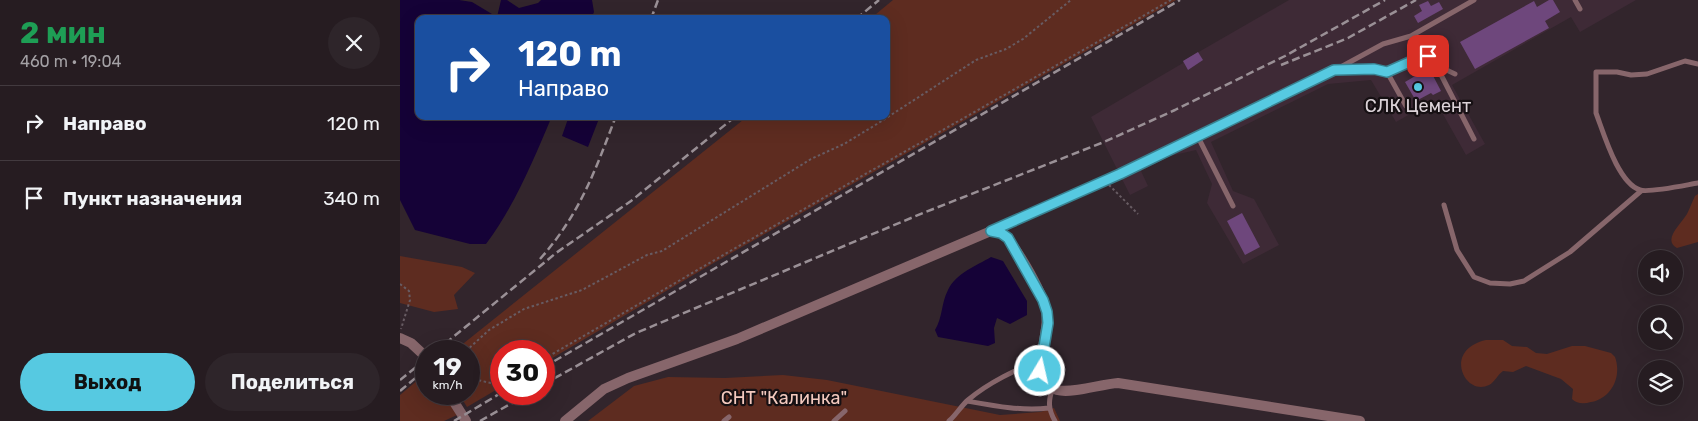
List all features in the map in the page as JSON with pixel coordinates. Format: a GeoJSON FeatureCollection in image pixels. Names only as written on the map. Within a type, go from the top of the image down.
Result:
{"type":"FeatureCollection","features":[{"type":"Feature","properties":{"kind":"street"},"geometry":{"type":"LineString","coordinates":[[565,421],[604,390],[628,378],[700,354],[991,231],[1001,233],[1008,238],[1043,300],[1048,323],[1040,371],[1043,379],[1053,388],[1067,391],[1118,383],[1360,421]]}},
{"type":"Feature","properties":{"kind":"street"},"geometry":{"type":"LineString","coordinates":[[400,338],[415,346]]}},
{"type":"Feature","properties":{"kind":"street"},"geometry":{"type":"LineString","coordinates":[[456,405],[466,421]]}},
{"type":"Feature","properties":{"kind":"lane"},"geometry":{"type":"LineString","coordinates":[[991,231],[1105,180],[1334,70],[1383,44],[1411,36],[1474,0]]}},
{"type":"Feature","properties":{"kind":"lane"},"geometry":{"type":"LineString","coordinates":[[1575,0],[1580,9]]}},
{"type":"Feature","properties":{"kind":"lane"},"geometry":{"type":"LineString","coordinates":[[1334,70],[1374,69],[1387,72],[1428,56],[1436,65],[1474,139]]}},
{"type":"Feature","properties":{"kind":"lane"},"geometry":{"type":"LineString","coordinates":[[1641,191],[1630,185],[1622,175],[1596,113],[1596,72],[1617,72],[1631,75],[1647,74],[1685,61],[1698,64]]}},
{"type":"Feature","properties":{"kind":"lane"},"geometry":{"type":"LineString","coordinates":[[1436,65],[1455,74]]}},
{"type":"Feature","properties":{"kind":"lane"},"geometry":{"type":"LineString","coordinates":[[1387,72],[1406,106]]}},
{"type":"Feature","properties":{"kind":"lane"},"geometry":{"type":"LineString","coordinates":[[1197,135],[1233,206]]}},
{"type":"Feature","properties":{"kind":"lane"},"geometry":{"type":"LineString","coordinates":[[1444,206],[1457,250],[1474,277],[1490,283],[1510,284],[1524,281],[1570,252],[1641,191],[1698,183]]}},
{"type":"Feature","properties":{"kind":"lane"},"geometry":{"type":"LineString","coordinates":[[949,421],[967,401],[1016,370],[1041,359]]}},
{"type":"Feature","properties":{"kind":"lane"},"geometry":{"type":"LineString","coordinates":[[1053,388],[1049,397],[1049,408],[1054,421]]}},
{"type":"Feature","properties":{"kind":"lane"},"geometry":{"type":"LineString","coordinates":[[967,401],[1004,408],[1032,410],[1049,408]]}},
{"type":"Feature","properties":{"kind":"lane"},"geometry":{"type":"LineString","coordinates":[[834,421],[844,411]]}},
{"type":"Feature","properties":{"kind":"path"},"geometry":{"type":"LineString","coordinates":[[890,116],[976,60],[1012,46],[1071,0]]}},
{"type":"Feature","properties":{"kind":"path"},"geometry":{"type":"LineString","coordinates":[[555,353],[1171,0]]}},
{"type":"Feature","properties":{"kind":"path"},"geometry":{"type":"LineString","coordinates":[[478,340],[489,330],[524,308],[582,290],[647,255],[662,250],[811,159],[844,144],[883,120]]}},
{"type":"Feature","properties":{"kind":"path"},"geometry":{"type":"LineString","coordinates":[[1105,180],[1138,214]]}},
{"type":"Feature","properties":{"kind":"path"},"geometry":{"type":"LineString","coordinates":[[400,284],[409,291],[410,300],[400,333]]}},
{"type":"Feature","properties":{"kind":"shaded area"},"geometry":{"type":"Polygon","coordinates":[[[400,0],[459,0],[472,2],[494,15],[415,15],[415,120],[550,120],[515,198],[486,244],[470,244],[415,230],[400,200],[400,0]]]}},
{"type":"Feature","properties":{"kind":"shaded area"},"geometry":{"type":"Polygon","coordinates":[[[501,0],[507,0],[519,8],[538,3],[541,0],[592,0],[593,15],[497,15],[501,0]]]}},
{"type":"Feature","properties":{"kind":"shaded area"},"geometry":{"type":"Polygon","coordinates":[[[1289,0],[1636,0],[1580,32],[1571,17],[1452,85],[1485,144],[1466,155],[1435,100],[1396,122],[1371,80],[1328,84],[1211,142],[1233,191],[1254,199],[1279,245],[1243,264],[1207,203],[1212,184],[1196,150],[1170,156],[1141,171],[1148,186],[1130,195],[1091,117],[1289,0]]]}},
{"type":"Feature","properties":{"kind":"shaded area"},"geometry":{"type":"Polygon","coordinates":[[[568,120],[598,120],[588,147],[562,136],[568,120]]]}},
{"type":"Feature","properties":{"kind":"shaded area"},"geometry":{"type":"Polygon","coordinates":[[[991,257],[1003,261],[1027,301],[1027,315],[1010,324],[997,318],[994,328],[995,343],[988,346],[938,337],[935,330],[946,295],[952,284],[967,270],[991,257]]]}},
{"type":"Feature","properties":{"kind":"green space"},"geometry":{"type":"Polygon","coordinates":[[[893,0],[1176,0],[712,264],[555,357],[555,340],[490,340],[490,393],[480,399],[480,340],[468,340],[743,120],[890,120],[890,15],[875,15],[893,0]]]}},
{"type":"Feature","properties":{"kind":"green space"},"geometry":{"type":"Polygon","coordinates":[[[1698,194],[1698,242],[1677,248],[1671,241],[1672,236],[1698,194]]]}},
{"type":"Feature","properties":{"kind":"green space"},"geometry":{"type":"Polygon","coordinates":[[[400,256],[462,267],[475,273],[454,295],[458,309],[434,312],[400,303],[400,256]]]}},
{"type":"Feature","properties":{"kind":"green space"},"geometry":{"type":"Polygon","coordinates":[[[1486,340],[1503,340],[1512,346],[1527,347],[1536,353],[1547,354],[1572,346],[1585,346],[1611,353],[1615,357],[1617,364],[1616,379],[1614,385],[1605,396],[1588,403],[1576,402],[1572,399],[1573,389],[1561,379],[1526,366],[1513,372],[1503,371],[1491,384],[1480,387],[1466,379],[1462,371],[1461,362],[1465,353],[1473,345],[1486,340]]]}},
{"type":"Feature","properties":{"kind":"green space","name":"СНТ \"Калинка\""},"geometry":{"type":"Polygon","coordinates":[[[783,375],[827,380],[1000,415],[1040,412],[1054,408],[1060,421],[588,421],[634,386],[668,377],[725,378],[783,375]]]}},
{"type":"Feature","properties":{"kind":"green space"},"geometry":{"type":"Polygon","coordinates":[[[415,382],[415,405],[451,405],[457,415],[444,421],[400,421],[400,395],[415,382]]]}},
{"type":"Feature","properties":{"kind":"building"},"geometry":{"type":"Polygon","coordinates":[[[1549,0],[1553,0],[1560,12],[1545,21],[1549,28],[1475,69],[1460,42],[1534,1],[1537,7],[1549,0]]]}},
{"type":"Feature","properties":{"kind":"building"},"geometry":{"type":"Polygon","coordinates":[[[1428,1],[1431,6],[1439,2],[1443,9],[1418,23],[1414,16],[1422,11],[1419,5],[1428,1]]]}},
{"type":"Feature","properties":{"kind":"building"},"geometry":{"type":"Polygon","coordinates":[[[1198,52],[1203,60],[1188,70],[1183,61],[1198,52]]]}},
{"type":"Feature","properties":{"kind":"building"},"geometry":{"type":"Polygon","coordinates":[[[1429,68],[1441,91],[1433,95],[1431,93],[1416,101],[1405,82],[1429,68]]]}},
{"type":"Feature","properties":{"kind":"building"},"geometry":{"type":"Polygon","coordinates":[[[1242,213],[1260,247],[1245,255],[1227,221],[1242,213]]]}},
{"type":"Feature","properties":{"kind":"railway"},"geometry":{"type":"LineString","coordinates":[[652,15],[658,0]]}},
{"type":"Feature","properties":{"kind":"railway"},"geometry":{"type":"LineString","coordinates":[[861,15],[879,0]]}},
{"type":"Feature","properties":{"kind":"railway"},"geometry":{"type":"LineString","coordinates":[[555,361],[1180,0]]}},
{"type":"Feature","properties":{"kind":"railway"},"geometry":{"type":"LineString","coordinates":[[555,378],[636,333],[923,213],[1104,142],[1175,110],[1285,56],[1385,0]]}},
{"type":"Feature","properties":{"kind":"railway"},"geometry":{"type":"LineString","coordinates":[[1281,65],[1348,38],[1416,0]]}},
{"type":"Feature","properties":{"kind":"railway"},"geometry":{"type":"LineString","coordinates":[[540,259],[554,242],[576,208],[593,174],[614,120]]}},
{"type":"Feature","properties":{"kind":"railway"},"geometry":{"type":"LineString","coordinates":[[449,340],[556,253],[631,201],[731,120]]}},
{"type":"Feature","properties":{"kind":"railway"},"geometry":{"type":"LineString","coordinates":[[400,380],[415,368]]}},
{"type":"Feature","properties":{"kind":"railway"},"geometry":{"type":"LineString","coordinates":[[400,391],[415,378]]}},
{"type":"Feature","properties":{"kind":"railway"},"geometry":{"type":"LineString","coordinates":[[454,421],[490,400]]}},
{"type":"Feature","properties":{"kind":"railway"},"geometry":{"type":"LineString","coordinates":[[480,421],[508,405]]}},
{"type":"Feature","properties":{"kind":"place","name":"СЛК Цемент"},"geometry":{"type":"Point","coordinates":[1418,87]}},
{"type":"Feature","properties":{"kind":"route"},"geometry":{"type":"LineString","coordinates":[[1040,371],[1048,323],[1043,300],[1008,238],[1001,233],[991,231],[1120,174],[1334,70],[1374,69],[1387,72],[1428,56]]}}]}
